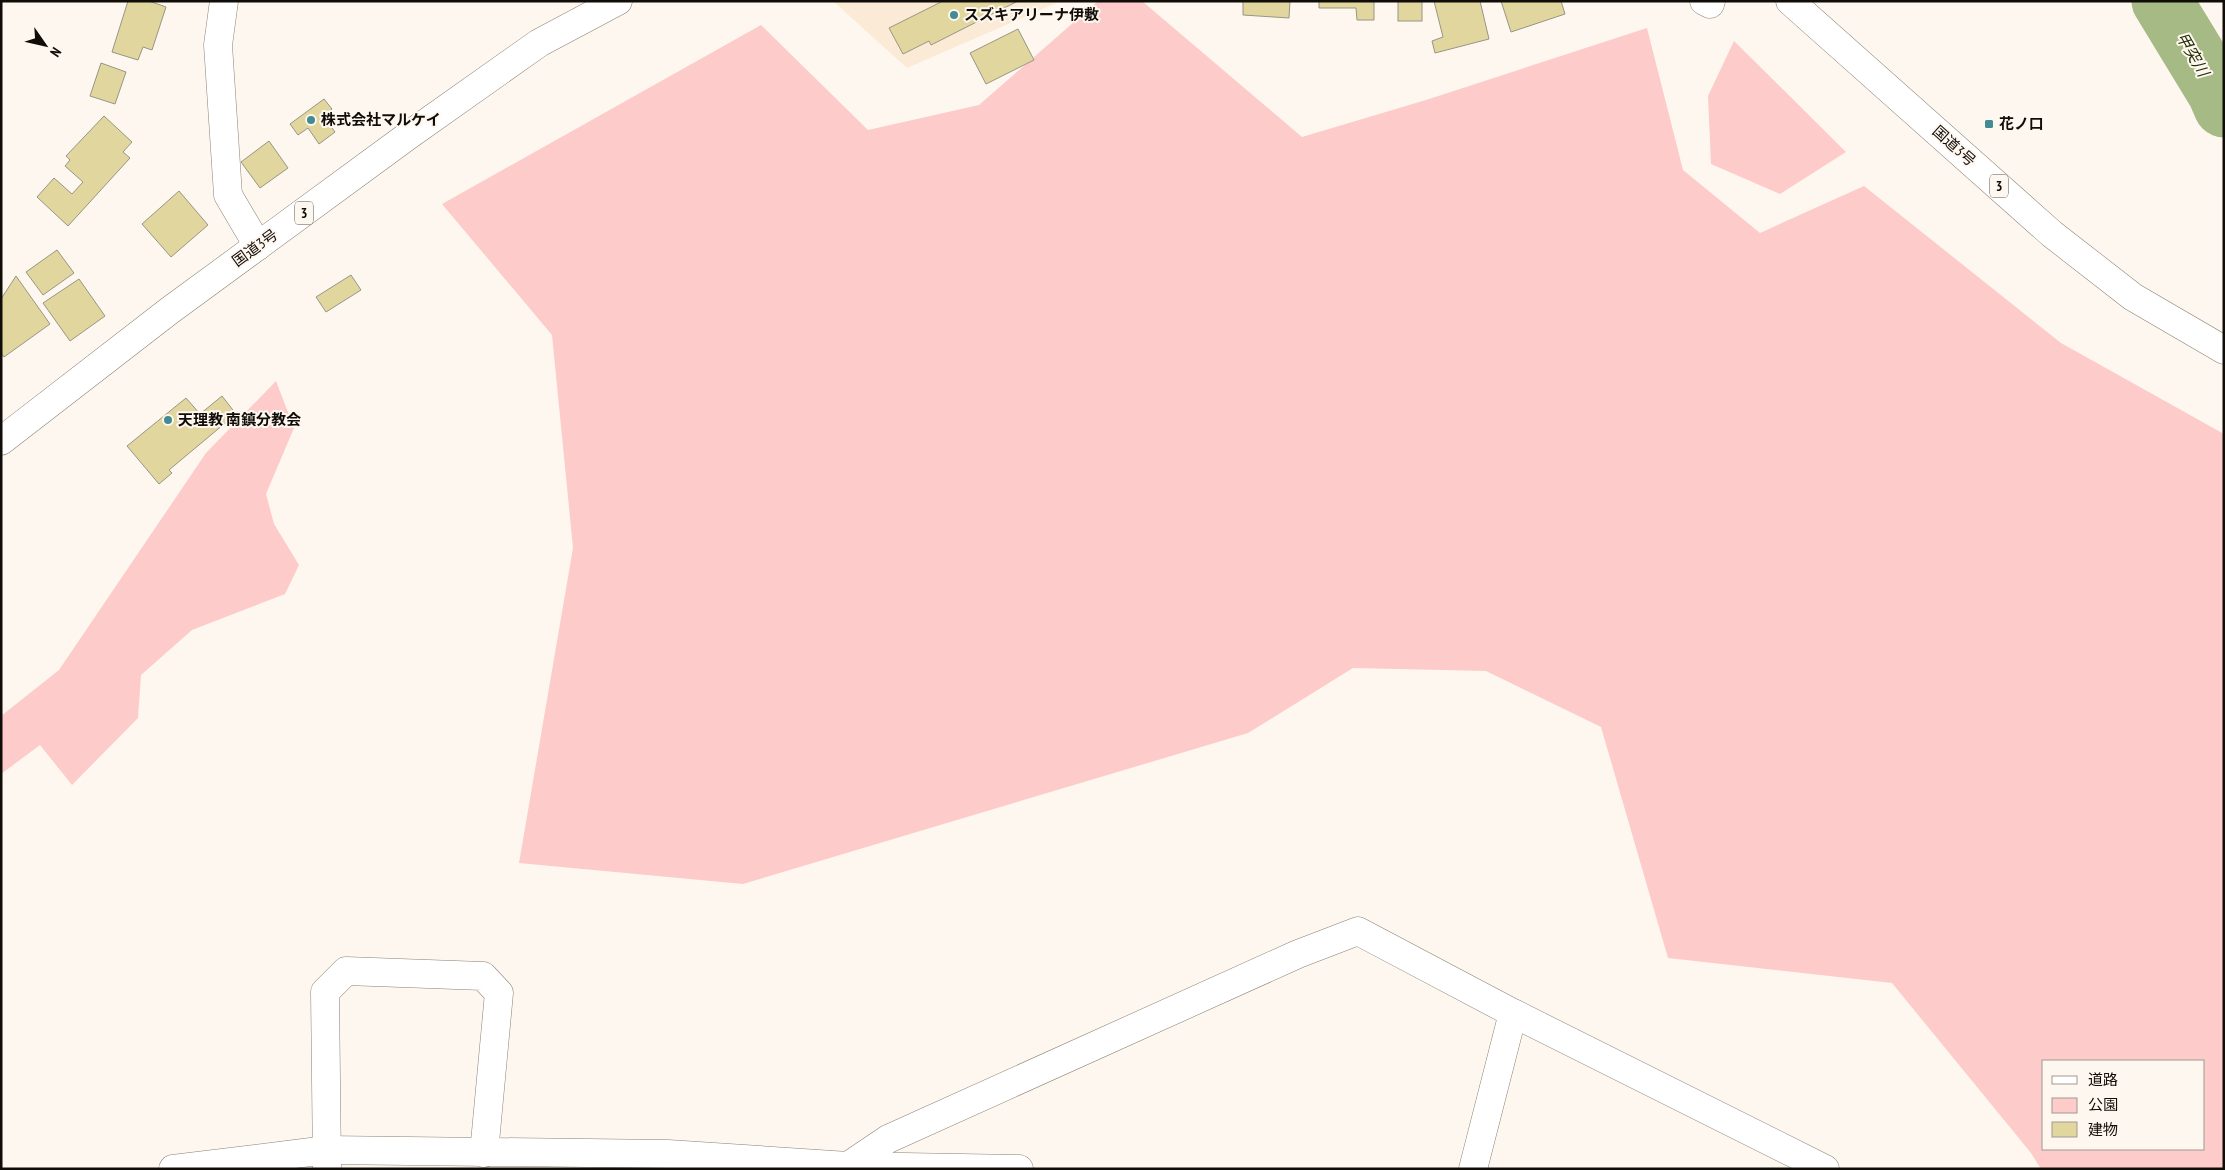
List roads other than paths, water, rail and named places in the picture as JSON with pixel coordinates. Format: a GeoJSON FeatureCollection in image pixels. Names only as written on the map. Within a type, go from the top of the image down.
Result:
{"type":"FeatureCollection","features":[{"type":"Feature","properties":{"kind":"main road"},"geometry":{"type":"LineString","coordinates":[[224,1],[218,45],[228,195],[258,246]]}},
{"type":"Feature","properties":{"kind":"main road","name":"国道3号"},"geometry":{"type":"LineString","coordinates":[[1,441],[169,311],[409,135],[539,43],[618,1]]}},
{"type":"Feature","properties":{"kind":"main road"},"geometry":{"type":"LineString","coordinates":[[1704,1],[1710,4],[1711,1]]}},
{"type":"Feature","properties":{"kind":"main road","name":"国道3号"},"geometry":{"type":"LineString","coordinates":[[1790,1],[2052,234],[2133,296],[2224,350]]}},
{"type":"Feature","properties":{"kind":"main road"},"geometry":{"type":"LineString","coordinates":[[848,1167],[888,1139],[1298,954],[1358,931],[1513,1013],[1825,1169]]}},
{"type":"Feature","properties":{"kind":"main road"},"geometry":{"type":"LineString","coordinates":[[327,1159],[325,992],[346,971],[483,976],[499,993],[484,1153]]}},
{"type":"Feature","properties":{"kind":"main road"},"geometry":{"type":"LineString","coordinates":[[1473,1169],[1513,1013]]}},
{"type":"Feature","properties":{"kind":"main road"},"geometry":{"type":"LineString","coordinates":[[173,1169],[327,1159],[484,1153],[668,1154],[848,1167],[1020,1169]]}},
{"type":"Feature","properties":{"kind":"waterway","name":"甲突川"},"geometry":{"type":"LineString","coordinates":[[2162,1],[2218,93],[2224,107]]}},
{"type":"Feature","properties":{"kind":"place","name":"スズキアリーナ伊敷"},"geometry":{"type":"Point","coordinates":[954,15]}},
{"type":"Feature","properties":{"kind":"place","name":"株式会社マルケイ"},"geometry":{"type":"Point","coordinates":[311,120]}},
{"type":"Feature","properties":{"kind":"place","name":"花ノ口"},"geometry":{"type":"Point","coordinates":[1989,124]}},
{"type":"Feature","properties":{"kind":"place","name":"天理教 南鎮分教会"},"geometry":{"type":"Point","coordinates":[168,420]}}]}
